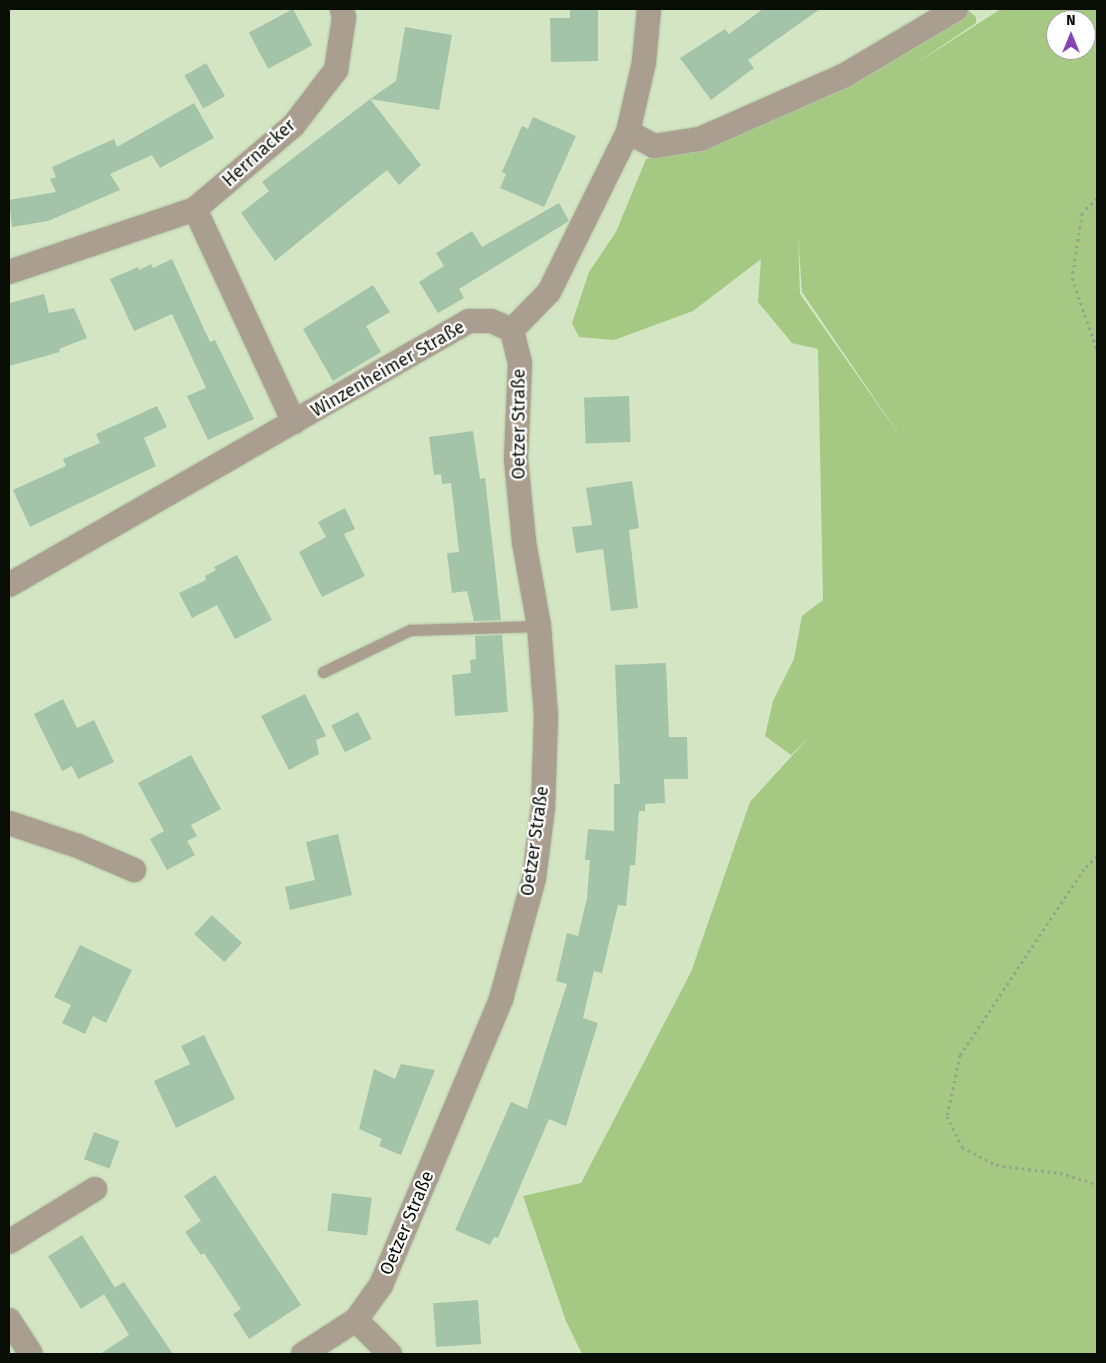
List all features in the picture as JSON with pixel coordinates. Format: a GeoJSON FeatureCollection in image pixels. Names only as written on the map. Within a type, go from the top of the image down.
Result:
{"type":"FeatureCollection","features":[{"type":"Feature","properties":{"kind":"street","name":"Herrnacker"},"geometry":{"type":"LineString","coordinates":[[9,272],[195,210],[294,126],[336,70],[344,18],[342,9]]}},
{"type":"Feature","properties":{"kind":"street"},"geometry":{"type":"LineString","coordinates":[[512,330],[550,292],[628,132],[644,62],[649,9]]}},
{"type":"Feature","properties":{"kind":"street"},"geometry":{"type":"LineString","coordinates":[[628,132],[654,146],[700,139],[845,75],[956,9]]}},
{"type":"Feature","properties":{"kind":"street"},"geometry":{"type":"LineString","coordinates":[[195,210],[294,422]]}},
{"type":"Feature","properties":{"kind":"street","name":"Winzenheimer Straße"},"geometry":{"type":"LineString","coordinates":[[9,585],[469,321],[491,321],[512,330]]}},
{"type":"Feature","properties":{"kind":"street","name":"Oetzer Straße"},"geometry":{"type":"LineString","coordinates":[[356,1320],[381,1285],[501,1000],[534,878],[543,808],[546,716],[539,626],[524,542],[516,459],[520,363],[512,330]]}},
{"type":"Feature","properties":{"kind":"street"},"geometry":{"type":"LineString","coordinates":[[9,823],[78,846],[134,870]]}},
{"type":"Feature","properties":{"kind":"street"},"geometry":{"type":"LineString","coordinates":[[9,1242],[95,1190]]}},
{"type":"Feature","properties":{"kind":"street"},"geometry":{"type":"LineString","coordinates":[[9,1320],[31,1354]]}},
{"type":"Feature","properties":{"kind":"street"},"geometry":{"type":"LineString","coordinates":[[303,1354],[356,1320],[390,1354]]}},
{"type":"Feature","properties":{"kind":"lane"},"geometry":{"type":"LineString","coordinates":[[323,672],[410,630],[539,626]]}},
{"type":"Feature","properties":{"kind":"path"},"geometry":{"type":"LineString","coordinates":[[1097,198],[1082,213],[1072,278],[1097,350]]}},
{"type":"Feature","properties":{"kind":"path"},"geometry":{"type":"LineString","coordinates":[[1097,856],[1084,869],[960,1055],[947,1116],[962,1146],[996,1164],[1060,1173],[1097,1184]]}},
{"type":"Feature","properties":{"kind":"green space"},"geometry":{"type":"Polygon","coordinates":[[[966,9],[976,17],[976,23],[909,68],[1001,9],[1097,9],[1097,1354],[582,1354],[566,1321],[523,1196],[581,1183],[691,972],[750,802],[810,736],[791,755],[765,736],[773,701],[794,659],[802,616],[823,600],[818,349],[792,343],[758,302],[761,259],[693,311],[614,340],[579,337],[572,323],[589,272],[616,232],[646,159],[663,154],[692,153],[966,9]],[[798,235],[800,294],[907,446],[802,292],[798,235]]]}},
{"type":"Feature","properties":{"kind":"building"},"geometry":{"type":"Polygon","coordinates":[[[293,9],[312,45],[268,69],[249,32],[293,9]]]}},
{"type":"Feature","properties":{"kind":"building"},"geometry":{"type":"Polygon","coordinates":[[[570,9],[598,9],[598,61],[551,62],[550,18],[570,18],[570,9]]]}},
{"type":"Feature","properties":{"kind":"building"},"geometry":{"type":"Polygon","coordinates":[[[763,9],[820,9],[748,60],[754,68],[711,100],[680,58],[725,29],[729,34],[763,9]]]}},
{"type":"Feature","properties":{"kind":"building"},"geometry":{"type":"Polygon","coordinates":[[[405,27],[452,35],[439,110],[370,99],[396,81],[405,27]]]}},
{"type":"Feature","properties":{"kind":"building"},"geometry":{"type":"Polygon","coordinates":[[[206,63],[225,96],[203,108],[184,76],[206,63]]]}},
{"type":"Feature","properties":{"kind":"building"},"geometry":{"type":"Polygon","coordinates":[[[370,99],[421,165],[399,185],[387,170],[275,261],[241,213],[269,191],[262,182],[370,99]]]}},
{"type":"Feature","properties":{"kind":"building"},"geometry":{"type":"Polygon","coordinates":[[[194,103],[214,138],[160,168],[152,155],[110,174],[120,190],[48,221],[12,227],[9,200],[56,192],[50,179],[56,177],[52,167],[114,139],[117,147],[194,103]]]}},
{"type":"Feature","properties":{"kind":"building"},"geometry":{"type":"Polygon","coordinates":[[[533,117],[576,136],[544,207],[500,188],[506,174],[502,172],[522,126],[528,129],[533,117]]]}},
{"type":"Feature","properties":{"kind":"building"},"geometry":{"type":"Polygon","coordinates":[[[559,203],[569,221],[459,289],[464,298],[438,313],[419,282],[444,266],[436,253],[472,231],[482,247],[559,203]]]}},
{"type":"Feature","properties":{"kind":"building"},"geometry":{"type":"Polygon","coordinates":[[[172,259],[210,342],[215,340],[254,419],[208,440],[187,396],[206,388],[172,314],[134,331],[110,279],[138,267],[139,270],[151,264],[153,268],[172,259]]]}},
{"type":"Feature","properties":{"kind":"building"},"geometry":{"type":"Polygon","coordinates":[[[373,285],[390,312],[366,326],[381,352],[333,381],[303,329],[373,285]]]}},
{"type":"Feature","properties":{"kind":"building"},"geometry":{"type":"Polygon","coordinates":[[[44,294],[49,313],[74,308],[87,338],[59,349],[60,352],[9,366],[9,303],[44,294]]]}},
{"type":"Feature","properties":{"kind":"building"},"geometry":{"type":"Polygon","coordinates":[[[629,396],[631,442],[586,444],[584,398],[629,396]]]}},
{"type":"Feature","properties":{"kind":"building"},"geometry":{"type":"Polygon","coordinates":[[[157,406],[167,427],[144,438],[156,466],[30,527],[13,490],[66,466],[63,459],[100,443],[96,434],[157,406]]]}},
{"type":"Feature","properties":{"kind":"building"},"geometry":{"type":"Polygon","coordinates":[[[473,431],[480,479],[485,478],[501,620],[474,621],[467,591],[452,593],[447,553],[459,552],[451,483],[442,484],[441,474],[434,475],[429,437],[473,431]]]}},
{"type":"Feature","properties":{"kind":"building"},"geometry":{"type":"Polygon","coordinates":[[[632,481],[639,528],[629,530],[638,608],[611,611],[603,549],[576,553],[572,527],[592,525],[586,488],[632,481]]]}},
{"type":"Feature","properties":{"kind":"building"},"geometry":{"type":"Polygon","coordinates":[[[345,508],[355,529],[344,534],[365,576],[322,597],[299,552],[326,537],[318,522],[345,508]]]}},
{"type":"Feature","properties":{"kind":"building"},"geometry":{"type":"Polygon","coordinates":[[[237,555],[272,620],[235,639],[217,605],[192,618],[179,593],[206,580],[205,576],[216,570],[214,567],[237,555]]]}},
{"type":"Feature","properties":{"kind":"building"},"geometry":{"type":"Polygon","coordinates":[[[502,635],[508,712],[455,716],[452,675],[471,673],[470,660],[476,659],[475,636],[502,635]]]}},
{"type":"Feature","properties":{"kind":"building"},"geometry":{"type":"Polygon","coordinates":[[[666,663],[669,737],[687,737],[688,779],[664,779],[665,803],[645,804],[645,811],[639,811],[635,865],[630,865],[626,906],[618,905],[602,973],[594,971],[583,1018],[598,1023],[566,1126],[549,1119],[498,1238],[494,1237],[490,1245],[455,1230],[511,1102],[527,1109],[567,984],[556,981],[567,933],[578,936],[587,898],[590,860],[585,860],[588,829],[614,831],[614,784],[620,784],[615,665],[666,663]]]}},
{"type":"Feature","properties":{"kind":"building"},"geometry":{"type":"Polygon","coordinates":[[[305,694],[326,736],[316,740],[319,754],[289,770],[261,716],[305,694]]]}},
{"type":"Feature","properties":{"kind":"building"},"geometry":{"type":"Polygon","coordinates":[[[63,699],[77,728],[94,720],[114,762],[78,779],[72,766],[62,771],[34,714],[63,699]]]}},
{"type":"Feature","properties":{"kind":"building"},"geometry":{"type":"Polygon","coordinates":[[[358,712],[372,739],[345,752],[331,726],[358,712]]]}},
{"type":"Feature","properties":{"kind":"building"},"geometry":{"type":"Polygon","coordinates":[[[191,755],[221,809],[191,825],[197,836],[187,841],[195,855],[167,870],[150,839],[164,831],[138,783],[191,755]]]}},
{"type":"Feature","properties":{"kind":"building"},"geometry":{"type":"Polygon","coordinates":[[[338,834],[352,895],[290,910],[285,887],[315,880],[306,842],[338,834]]]}},
{"type":"Feature","properties":{"kind":"building"},"geometry":{"type":"Polygon","coordinates":[[[212,915],[242,943],[224,962],[194,934],[212,915]]]}},
{"type":"Feature","properties":{"kind":"building"},"geometry":{"type":"Polygon","coordinates":[[[80,945],[132,970],[106,1023],[93,1016],[85,1034],[62,1023],[71,1005],[54,997],[80,945]]]}},
{"type":"Feature","properties":{"kind":"building"},"geometry":{"type":"Polygon","coordinates":[[[204,1035],[235,1099],[176,1128],[154,1081],[190,1064],[181,1046],[204,1035]]]}},
{"type":"Feature","properties":{"kind":"building"},"geometry":{"type":"Polygon","coordinates":[[[401,1064],[435,1070],[401,1155],[379,1146],[382,1139],[359,1129],[374,1069],[395,1079],[401,1064]]]}},
{"type":"Feature","properties":{"kind":"building"},"geometry":{"type":"Polygon","coordinates":[[[94,1132],[119,1141],[109,1168],[84,1159],[94,1132]]]}},
{"type":"Feature","properties":{"kind":"building"},"geometry":{"type":"Polygon","coordinates":[[[215,1175],[301,1305],[249,1339],[233,1314],[241,1309],[204,1253],[201,1255],[185,1232],[201,1221],[184,1196],[215,1175]]]}},
{"type":"Feature","properties":{"kind":"building"},"geometry":{"type":"Polygon","coordinates":[[[332,1193],[372,1198],[367,1236],[327,1231],[332,1193]]]}},
{"type":"Feature","properties":{"kind":"building"},"geometry":{"type":"Polygon","coordinates":[[[82,1235],[115,1288],[81,1309],[48,1256],[82,1235]]]}},
{"type":"Feature","properties":{"kind":"building"},"geometry":{"type":"Polygon","coordinates":[[[124,1282],[173,1354],[100,1354],[129,1335],[104,1294],[124,1282]]]}},
{"type":"Feature","properties":{"kind":"building"},"geometry":{"type":"Polygon","coordinates":[[[478,1300],[481,1344],[436,1347],[433,1303],[478,1300]]]}}]}
